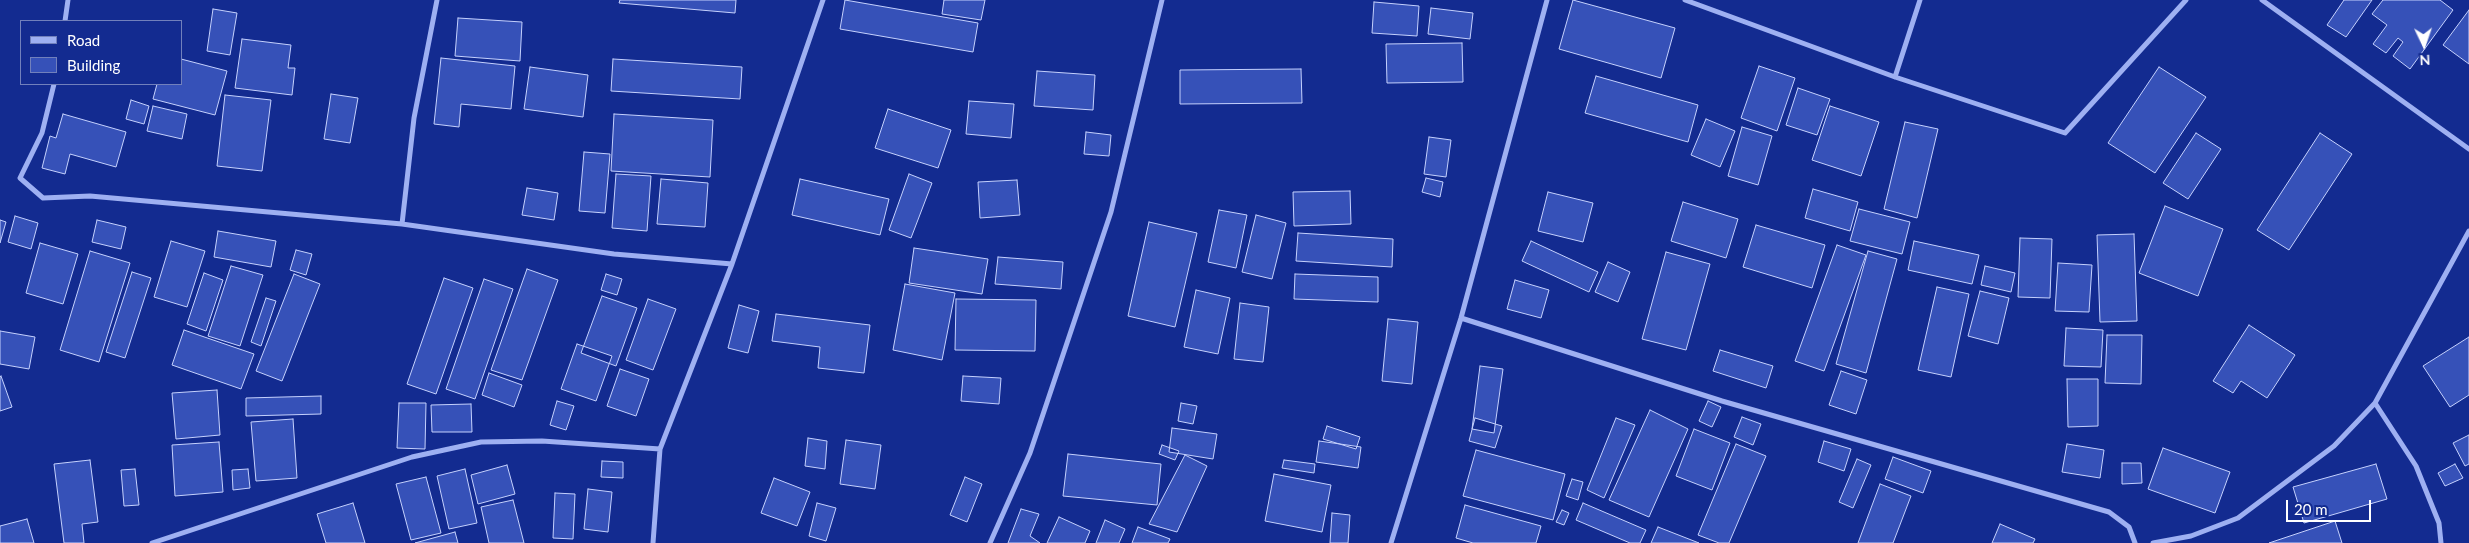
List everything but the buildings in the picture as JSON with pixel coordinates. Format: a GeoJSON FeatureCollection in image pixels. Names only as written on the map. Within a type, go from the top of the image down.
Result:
{"type":"FeatureCollection","features":[{"type":"Feature","properties":{"kind":"street"},"geometry":{"type":"LineString","coordinates":[[65,20],[68,0]]}},
{"type":"Feature","properties":{"kind":"street"},"geometry":{"type":"LineString","coordinates":[[402,224],[414,118],[437,0]]}},
{"type":"Feature","properties":{"kind":"street"},"geometry":{"type":"LineString","coordinates":[[653,543],[660,449],[732,264],[823,0]]}},
{"type":"Feature","properties":{"kind":"street"},"geometry":{"type":"LineString","coordinates":[[990,543],[1030,453],[1111,212],[1162,0]]}},
{"type":"Feature","properties":{"kind":"street"},"geometry":{"type":"LineString","coordinates":[[1391,543],[1462,318],[1547,0]]}},
{"type":"Feature","properties":{"kind":"street"},"geometry":{"type":"LineString","coordinates":[[1685,0],[1895,77],[2065,133],[2186,0]]}},
{"type":"Feature","properties":{"kind":"street"},"geometry":{"type":"LineString","coordinates":[[1895,77],[1920,0]]}},
{"type":"Feature","properties":{"kind":"street"},"geometry":{"type":"LineString","coordinates":[[2262,0],[2469,149]]}},
{"type":"Feature","properties":{"kind":"street"},"geometry":{"type":"LineString","coordinates":[[54,85],[42,133],[20,178],[43,198],[90,196],[402,224],[614,254],[732,264]]}},
{"type":"Feature","properties":{"kind":"street"},"geometry":{"type":"LineString","coordinates":[[2153,543],[2191,536],[2238,518],[2334,446],[2375,403],[2469,231]]}},
{"type":"Feature","properties":{"kind":"street"},"geometry":{"type":"LineString","coordinates":[[1462,318],[1722,401],[2109,512],[2129,527],[2136,543]]}},
{"type":"Feature","properties":{"kind":"street"},"geometry":{"type":"LineString","coordinates":[[2375,403],[2416,466],[2439,523],[2441,543]]}},
{"type":"Feature","properties":{"kind":"street"},"geometry":{"type":"LineString","coordinates":[[152,543],[412,456],[481,442],[542,441],[660,449]]}}]}
